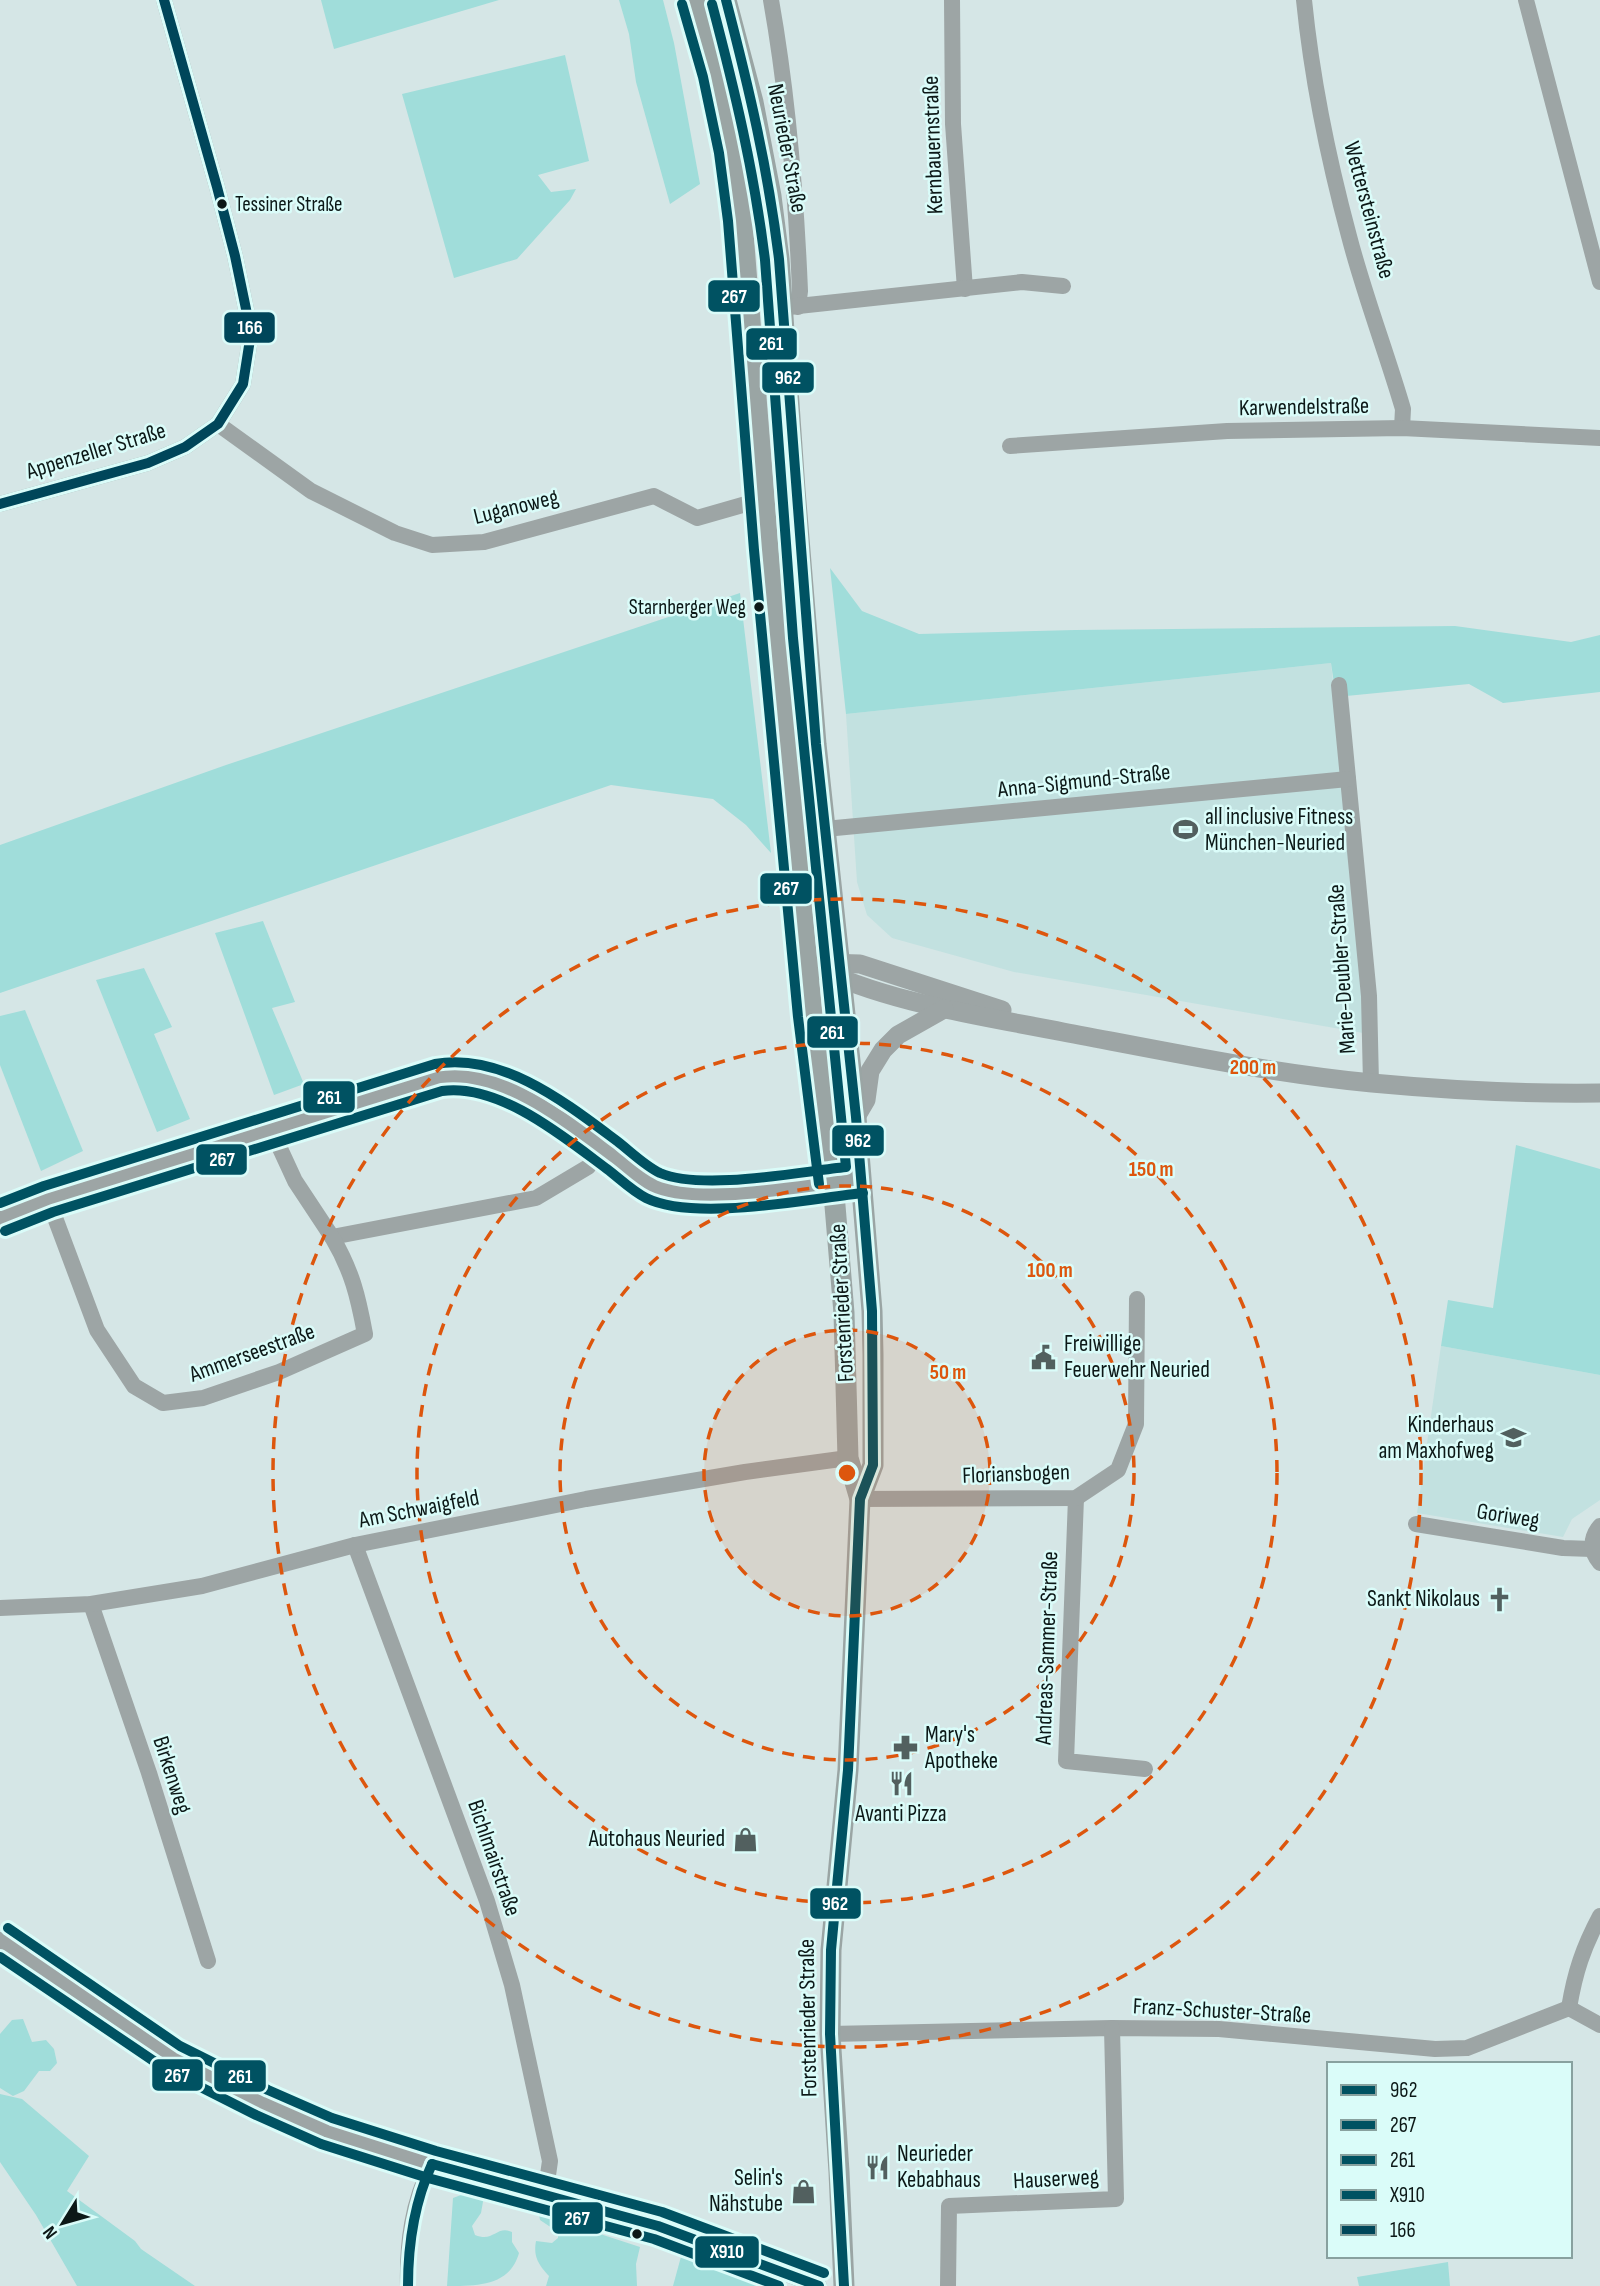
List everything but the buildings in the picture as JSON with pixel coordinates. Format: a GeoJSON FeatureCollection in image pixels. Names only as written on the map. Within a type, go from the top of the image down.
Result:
{"type":"FeatureCollection","features":[{"type":"Feature","properties":{"kind":"main road","name":"Forstenrieder Straße"},"geometry":{"type":"LineString","coordinates":[[695,0],[717,75],[733,151],[742,220],[811,1016],[833,1182],[844,1312],[848,1458],[860,1499]]}},
{"type":"Feature","properties":{"kind":"main road","name":"Neurieder Straße"},"geometry":{"type":"LineString","coordinates":[[726,0],[767,169],[790,307]]}},
{"type":"Feature","properties":{"kind":"main road","name":"Forstenrieder Straße"},"geometry":{"type":"LineString","coordinates":[[790,307],[794,490],[825,829],[856,1116],[872,1311],[873,1465],[860,1499],[847,1778],[831,1950],[830,2034],[844,2286]]}},
{"type":"Feature","properties":{"kind":"street","name":"Appenzeller Straße"},"geometry":{"type":"LineString","coordinates":[[0,504],[159,459],[185,447],[218,424],[243,384],[251,333],[217,187],[164,0]]}},
{"type":"Feature","properties":{"kind":"street"},"geometry":{"type":"LineString","coordinates":[[771,0],[785,92],[795,193],[800,291],[790,307]]}},
{"type":"Feature","properties":{"kind":"street","name":"Kernbauernstraße"},"geometry":{"type":"LineString","coordinates":[[952,0],[953,124],[965,289]]}},
{"type":"Feature","properties":{"kind":"street","name":"Wettersteinstraße"},"geometry":{"type":"LineString","coordinates":[[1304,0],[1329,157],[1349,238],[1403,409],[1402,428]]}},
{"type":"Feature","properties":{"kind":"street"},"geometry":{"type":"LineString","coordinates":[[1526,0],[1600,282]]}},
{"type":"Feature","properties":{"kind":"street"},"geometry":{"type":"LineString","coordinates":[[790,307],[1022,282],[1063,286]]}},
{"type":"Feature","properties":{"kind":"street","name":"Luganoweg"},"geometry":{"type":"LineString","coordinates":[[218,424],[311,491],[395,533],[432,545],[484,542],[654,496],[697,517],[746,504],[765,502]]}},
{"type":"Feature","properties":{"kind":"street","name":"Karwendelstraße"},"geometry":{"type":"LineString","coordinates":[[1010,446],[1227,431],[1402,428],[1600,438]]}},
{"type":"Feature","properties":{"kind":"street","name":"Marie-Deubler-Straße"},"geometry":{"type":"LineString","coordinates":[[1339,685],[1369,996],[1371,1083]]}},
{"type":"Feature","properties":{"kind":"street","name":"Anna-Sigmund-Straße"},"geometry":{"type":"LineString","coordinates":[[825,829],[1348,779]]}},
{"type":"Feature","properties":{"kind":"street"},"geometry":{"type":"LineString","coordinates":[[808,964],[840,971],[874,992],[944,1009],[1244,1065],[1371,1083],[1600,1093]]}},
{"type":"Feature","properties":{"kind":"street"},"geometry":{"type":"LineString","coordinates":[[840,971],[860,964],[1075,1034]]}},
{"type":"Feature","properties":{"kind":"street"},"geometry":{"type":"LineString","coordinates":[[856,1116],[866,1100],[870,1071],[883,1050],[898,1035],[944,1009]]}},
{"type":"Feature","properties":{"kind":"street"},"geometry":{"type":"LineString","coordinates":[[0,1218],[48,1199],[439,1077],[454,1075],[501,1085],[535,1103],[602,1147],[652,1185],[687,1195],[738,1193],[860,1179]]}},
{"type":"Feature","properties":{"kind":"street"},"geometry":{"type":"LineString","coordinates":[[1578,1093],[1600,1100]]}},
{"type":"Feature","properties":{"kind":"street","name":"Ammerseestraße"},"geometry":{"type":"LineString","coordinates":[[48,1199],[97,1330],[134,1387],[163,1403],[203,1398],[279,1372],[365,1334],[359,1300],[347,1263],[295,1181],[271,1129]]}},
{"type":"Feature","properties":{"kind":"street"},"geometry":{"type":"LineString","coordinates":[[332,1237],[536,1198],[588,1167],[602,1147]]}},
{"type":"Feature","properties":{"kind":"street","name":"Floriansbogen"},"geometry":{"type":"LineString","coordinates":[[860,1499],[1076,1498],[1118,1470],[1136,1424],[1137,1299]]}},
{"type":"Feature","properties":{"kind":"street","name":"Am Schwaigfeld"},"geometry":{"type":"LineString","coordinates":[[0,1608],[91,1604],[202,1586],[355,1545],[612,1495],[744,1472],[848,1458]]}},
{"type":"Feature","properties":{"kind":"street","name":"Andreas-Sammer-Straße"},"geometry":{"type":"LineString","coordinates":[[1076,1498],[1066,1761],[1145,1769]]}},
{"type":"Feature","properties":{"kind":"street","name":"Goriweg"},"geometry":{"type":"LineString","coordinates":[[1416,1524],[1563,1548],[1596,1556]]}},
{"type":"Feature","properties":{"kind":"street"},"geometry":{"type":"LineString","coordinates":[[1596,1556],[1593,1537],[1600,1526]]}},
{"type":"Feature","properties":{"kind":"street","name":"Bichlmairstraße"},"geometry":{"type":"LineString","coordinates":[[355,1545],[487,1900],[512,1985],[550,2161],[545,2196]]}},
{"type":"Feature","properties":{"kind":"street","name":"Birkenweg"},"geometry":{"type":"LineString","coordinates":[[91,1604],[149,1773],[208,1961]]}},
{"type":"Feature","properties":{"kind":"street"},"geometry":{"type":"LineString","coordinates":[[1600,1916],[1583,1948],[1569,2008],[1600,2025]]}},
{"type":"Feature","properties":{"kind":"street"},"geometry":{"type":"LineString","coordinates":[[0,1940],[173,2058],[261,2103],[327,2131],[432,2164],[658,2226],[819,2286]]}},
{"type":"Feature","properties":{"kind":"street","name":"Franz-Schuster-Straße"},"geometry":{"type":"LineString","coordinates":[[830,2034],[1112,2028],[1219,2029],[1435,2049],[1467,2048],[1569,2008]]}},
{"type":"Feature","properties":{"kind":"street","name":"Hauserweg"},"geometry":{"type":"LineString","coordinates":[[948,2286],[949,2206],[1116,2199],[1112,2028]]}},
{"type":"Feature","properties":{"kind":"street"},"geometry":{"type":"LineString","coordinates":[[408,2286],[407,2251],[414,2209],[432,2164]]}},
{"type":"Feature","properties":{"kind":"shaded area"},"geometry":{"type":"Polygon","coordinates":[[[321,0],[499,0],[334,49],[321,0]]]}},
{"type":"Feature","properties":{"kind":"shaded area"},"geometry":{"type":"Polygon","coordinates":[[[619,0],[663,0],[674,43],[700,184],[670,204],[636,82],[629,34],[619,0]]]}},
{"type":"Feature","properties":{"kind":"shaded area"},"geometry":{"type":"Polygon","coordinates":[[[565,55],[589,161],[538,175],[551,192],[576,189],[570,200],[517,259],[454,278],[402,94],[565,55]]]}},
{"type":"Feature","properties":{"kind":"shaded area"},"geometry":{"type":"Polygon","coordinates":[[[830,568],[862,611],[919,634],[1455,626],[1571,642],[1600,635],[1600,692],[1503,703],[1469,684],[1336,697],[1331,663],[846,714],[830,568]]]}},
{"type":"Feature","properties":{"kind":"shaded area"},"geometry":{"type":"Polygon","coordinates":[[[740,593],[771,853],[746,825],[713,799],[611,785],[0,993],[0,845],[226,765],[740,593]]]}},
{"type":"Feature","properties":{"kind":"shaded area"},"geometry":{"type":"Polygon","coordinates":[[[1331,663],[1369,1034],[1014,972],[892,938],[867,915],[857,882],[846,714],[1331,663]]]}},
{"type":"Feature","properties":{"kind":"shaded area"},"geometry":{"type":"Polygon","coordinates":[[[263,921],[295,1002],[272,1008],[304,1084],[274,1095],[215,933],[263,921]]]}},
{"type":"Feature","properties":{"kind":"shaded area"},"geometry":{"type":"Polygon","coordinates":[[[144,968],[172,1027],[154,1034],[190,1119],[157,1132],[96,980],[144,968]]]}},
{"type":"Feature","properties":{"kind":"shaded area"},"geometry":{"type":"Polygon","coordinates":[[[25,1010],[83,1151],[41,1171],[0,1065],[0,1016],[25,1010]]]}},
{"type":"Feature","properties":{"kind":"shaded area"},"geometry":{"type":"Polygon","coordinates":[[[1516,1145],[1600,1169],[1600,1375],[1441,1346],[1448,1300],[1493,1308],[1516,1145]]]}},
{"type":"Feature","properties":{"kind":"shaded area","name":"Kinderhaus am Maxhofweg"},"geometry":{"type":"Polygon","coordinates":[[[1441,1346],[1600,1375],[1600,1500],[1572,1519],[1563,1537],[1417,1513],[1441,1346]]]}},
{"type":"Feature","properties":{"kind":"shaded area"},"geometry":{"type":"Polygon","coordinates":[[[23,2019],[32,2042],[46,2040],[54,2049],[57,2063],[50,2071],[39,2071],[24,2091],[13,2096],[0,2088],[0,2034],[12,2020],[23,2019]]]}},
{"type":"Feature","properties":{"kind":"shaded area"},"geometry":{"type":"Polygon","coordinates":[[[0,2094],[22,2099],[89,2156],[67,2191],[135,2241],[141,2249],[195,2286],[77,2286],[36,2215],[0,2162],[0,2094]]]}},
{"type":"Feature","properties":{"kind":"shaded area"},"geometry":{"type":"Polygon","coordinates":[[[469,2192],[484,2196],[481,2213],[472,2226],[475,2235],[487,2237],[507,2230],[512,2232],[512,2242],[519,2253],[515,2264],[500,2278],[481,2284],[447,2286],[453,2198],[469,2192]]]}},
{"type":"Feature","properties":{"kind":"shaded area"},"geometry":{"type":"Polygon","coordinates":[[[539,2214],[640,2247],[636,2264],[637,2286],[546,2286],[549,2276],[535,2252],[536,2241],[552,2243],[558,2238],[558,2232],[540,2220],[539,2214]]]}},
{"type":"Feature","properties":{"kind":"shaded area"},"geometry":{"type":"Polygon","coordinates":[[[682,2253],[733,2270],[770,2286],[673,2286],[682,2253]]]}},
{"type":"Feature","properties":{"kind":"shaded area"},"geometry":{"type":"Polygon","coordinates":[[[1448,2262],[1450,2286],[1359,2286],[1357,2277],[1448,2262]]]}},
{"type":"Feature","properties":{"kind":"transit line","name":"166"},"geometry":{"type":"LineString","coordinates":[[0,504],[148,463],[185,447],[218,424],[243,384],[251,333],[217,187],[164,0]]}},
{"type":"Feature","properties":{"kind":"transit line","name":"962"},"geometry":{"type":"LineString","coordinates":[[726,0],[757,129],[779,259],[816,744],[856,1117],[872,1311],[873,1465],[860,1499],[848,1770],[831,1950],[830,2034],[844,2286]]}},
{"type":"Feature","properties":{"kind":"transit line","name":"267"},"geometry":{"type":"LineString","coordinates":[[682,4],[703,77],[719,153],[728,221],[754,550],[798,1017],[819,1184]]}},
{"type":"Feature","properties":{"kind":"transit line","name":"261"},"geometry":{"type":"LineString","coordinates":[[0,1203],[44,1186],[435,1064],[460,1062],[509,1073],[532,1084],[576,1111],[649,1166],[660,1173],[678,1178],[751,1179],[846,1167],[793,638],[765,260],[743,131],[712,4]]}},
{"type":"Feature","properties":{"kind":"transit line","name":"267"},"geometry":{"type":"LineString","coordinates":[[5,1231],[53,1212],[442,1091],[486,1095],[530,1115],[641,1195],[667,1205],[721,1209],[863,1193]]}},
{"type":"Feature","properties":{"kind":"transit line","name":"261"},"geometry":{"type":"LineString","coordinates":[[8,1928],[180,2046],[332,2118],[436,2151],[662,2212],[824,2273]]}},
{"type":"Feature","properties":{"kind":"transit line","name":"267"},"geometry":{"type":"LineString","coordinates":[[0,1957],[167,2070],[321,2144],[428,2178],[654,2239],[779,2286]]}},
{"type":"Feature","properties":{"kind":"transit line","name":"X910"},"geometry":{"type":"LineString","coordinates":[[432,2164],[658,2226],[819,2286]]}},
{"type":"Feature","properties":{"kind":"transit line","name":"X910"},"geometry":{"type":"LineString","coordinates":[[408,2286],[413,2224],[432,2164]]}},
{"type":"Feature","properties":{"kind":"place","name":"Tessiner Straße"},"geometry":{"type":"Point","coordinates":[222,204]}},
{"type":"Feature","properties":{"kind":"place","name":"Starnberger Weg"},"geometry":{"type":"Point","coordinates":[759,607]}},
{"type":"Feature","properties":{"kind":"place","name":"all inclusive Fitness München-Neuried"},"geometry":{"type":"Point","coordinates":[1185,830]}},
{"type":"Feature","properties":{"kind":"place","name":"Freiwillige Feuerwehr Neuried"},"geometry":{"type":"Point","coordinates":[1044,1357]}},
{"type":"Feature","properties":{"kind":"place","name":"Kinderhaus am Maxhofweg"},"geometry":{"type":"Point","coordinates":[1514,1438]}},
{"type":"Feature","properties":{"kind":"place","name":"Sankt Nikolaus"},"geometry":{"type":"Point","coordinates":[1500,1599]}},
{"type":"Feature","properties":{"kind":"place","name":"Mary's Apotheke"},"geometry":{"type":"Point","coordinates":[905,1748]}},
{"type":"Feature","properties":{"kind":"place","name":"Avanti Pizza"},"geometry":{"type":"Point","coordinates":[901,1784]}},
{"type":"Feature","properties":{"kind":"place","name":"Autohaus Neuried"},"geometry":{"type":"Point","coordinates":[745,1839]}},
{"type":"Feature","properties":{"kind":"place","name":"Neurieder Kebabhaus"},"geometry":{"type":"Point","coordinates":[877,2167]}},
{"type":"Feature","properties":{"kind":"place","name":"Selin's Nähstube"},"geometry":{"type":"Point","coordinates":[803,2191]}}]}
